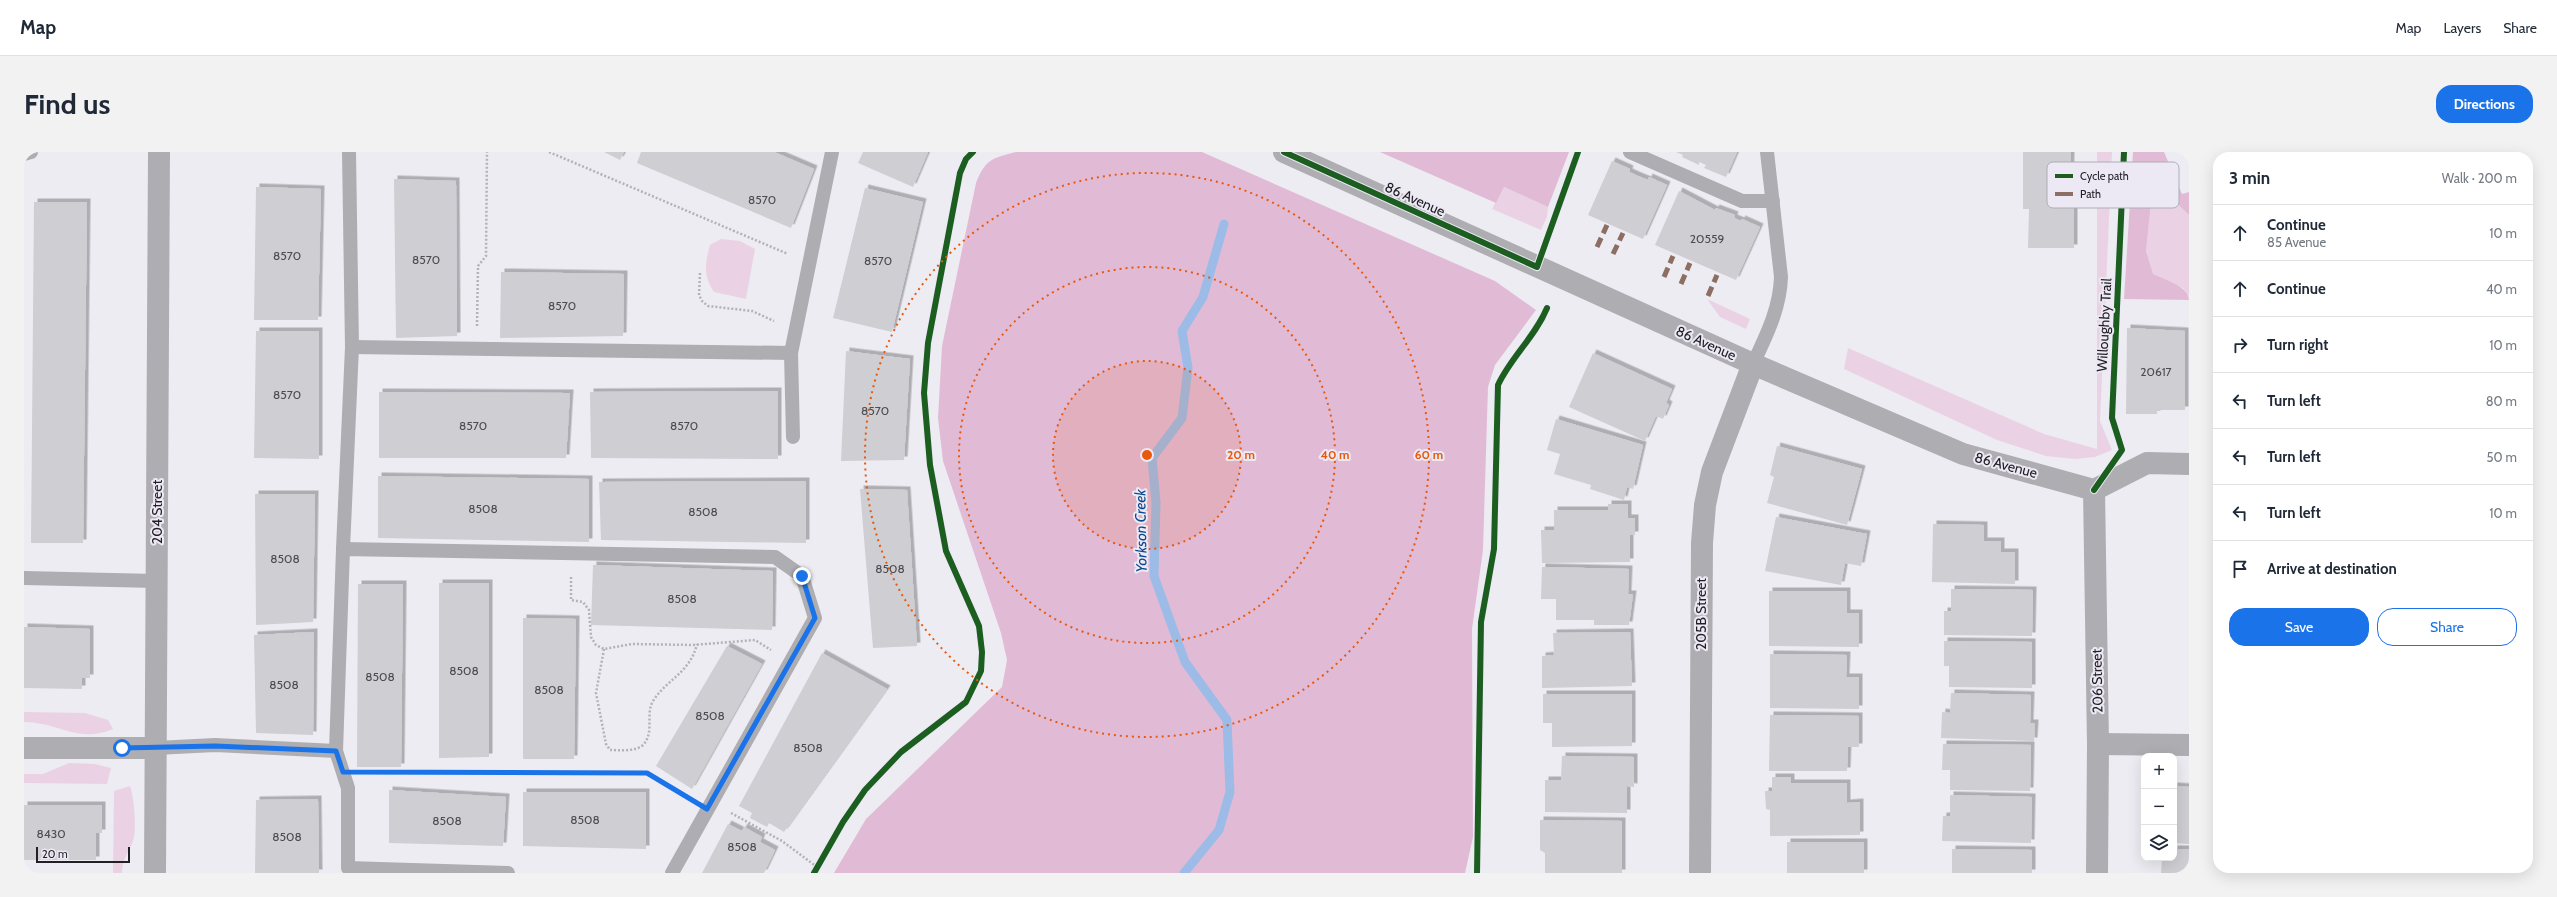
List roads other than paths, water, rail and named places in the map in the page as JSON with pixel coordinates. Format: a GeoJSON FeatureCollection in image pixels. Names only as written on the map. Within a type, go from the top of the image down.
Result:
{"type":"FeatureCollection","features":[{"type":"Feature","properties":{"kind":"street","name":"204 Street"},"geometry":{"type":"LineString","coordinates":[[155,873],[159,152]]}},
{"type":"Feature","properties":{"kind":"street","name":"86 Avenue"},"geometry":{"type":"LineString","coordinates":[[1284,152],[1753,364],[1963,454],[2094,490]]}},
{"type":"Feature","properties":{"kind":"street","name":"205B Street"},"geometry":{"type":"LineString","coordinates":[[1700,873],[1702,543],[1705,513],[1712,472],[1753,364]]}},
{"type":"Feature","properties":{"kind":"street"},"geometry":{"type":"LineString","coordinates":[[2094,490],[2147,464],[2189,464]]}},
{"type":"Feature","properties":{"kind":"street","name":"206 Street"},"geometry":{"type":"LineString","coordinates":[[2094,490],[2098,744],[2097,873]]}},
{"type":"Feature","properties":{"kind":"street"},"geometry":{"type":"LineString","coordinates":[[2098,744],[2189,745]]}},
{"type":"Feature","properties":{"kind":"street"},"geometry":{"type":"LineString","coordinates":[[24,748],[156,748]]}},
{"type":"Feature","properties":{"kind":"lane"},"geometry":{"type":"LineString","coordinates":[[24,154],[31,152]]}},
{"type":"Feature","properties":{"kind":"lane"},"geometry":{"type":"LineString","coordinates":[[349,152],[352,347],[336,751],[348,788],[348,868],[508,873]]}},
{"type":"Feature","properties":{"kind":"lane"},"geometry":{"type":"LineString","coordinates":[[793,437],[791,353],[832,152]]}},
{"type":"Feature","properties":{"kind":"lane"},"geometry":{"type":"LineString","coordinates":[[1630,152],[1742,201],[1773,201]]}},
{"type":"Feature","properties":{"kind":"lane"},"geometry":{"type":"LineString","coordinates":[[1753,364],[1771,324],[1780,293],[1773,201],[1767,152]]}},
{"type":"Feature","properties":{"kind":"lane"},"geometry":{"type":"LineString","coordinates":[[352,347],[791,353]]}},
{"type":"Feature","properties":{"kind":"lane"},"geometry":{"type":"LineString","coordinates":[[343,549],[774,558],[802,576],[815,618],[672,873]]}},
{"type":"Feature","properties":{"kind":"lane"},"geometry":{"type":"LineString","coordinates":[[24,578],[156,581]]}},
{"type":"Feature","properties":{"kind":"lane"},"geometry":{"type":"LineString","coordinates":[[156,748],[215,746],[336,751]]}},
{"type":"Feature","properties":{"kind":"waterway","name":"Yorkson Creek"},"geometry":{"type":"LineString","coordinates":[[1184,873],[1219,830],[1230,792],[1227,720],[1185,662],[1154,576],[1156,503],[1152,458],[1182,418],[1188,368],[1182,331],[1203,297],[1224,224]]}}]}
